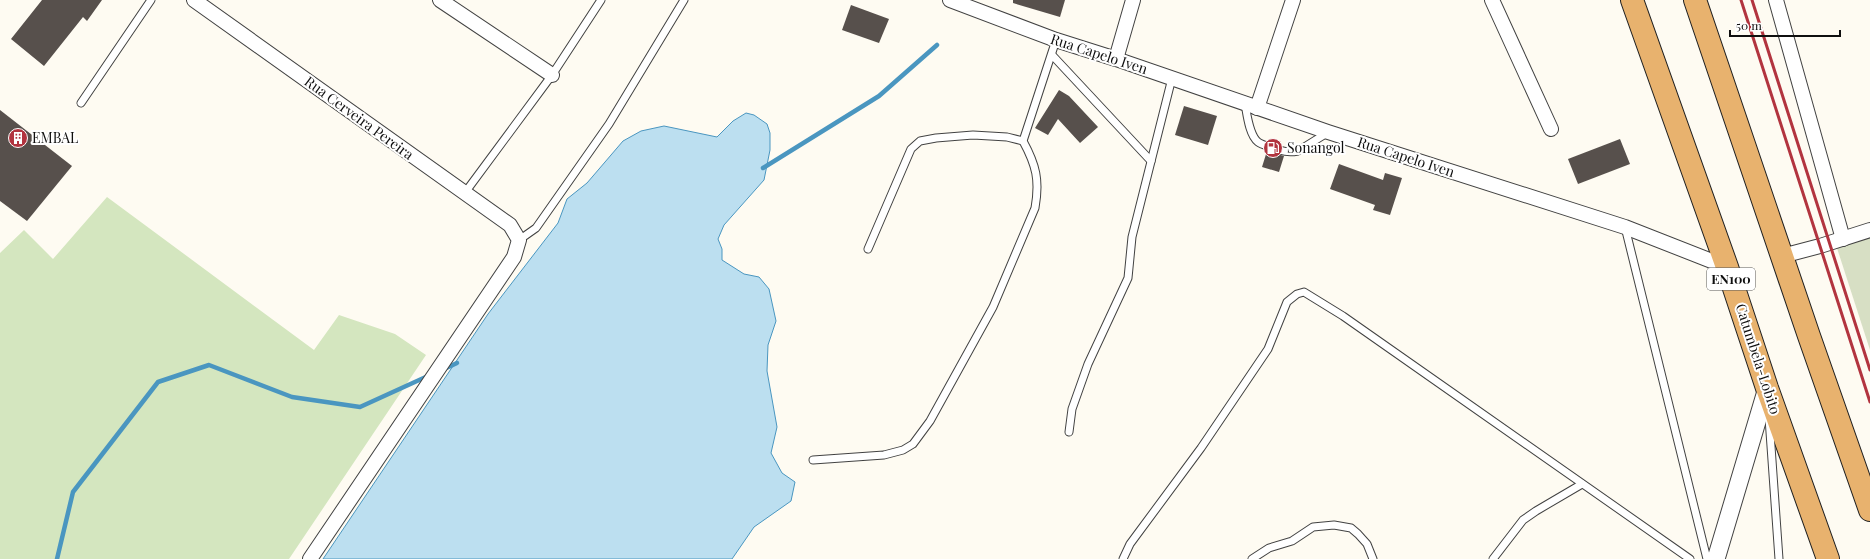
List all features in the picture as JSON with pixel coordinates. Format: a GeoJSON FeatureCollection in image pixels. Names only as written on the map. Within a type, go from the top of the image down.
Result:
{"type":"FeatureCollection","features":[{"type":"Feature","properties":{"kind":"highway","name":"Catumbela-Lobito"},"geometry":{"type":"LineString","coordinates":[[1632,0],[1727,266],[1766,388],[1828,559]]}},
{"type":"Feature","properties":{"kind":"highway"},"geometry":{"type":"LineString","coordinates":[[1695,0],[1870,510]]}},
{"type":"Feature","properties":{"kind":"street","name":"Rua Cerveira Pereira"},"geometry":{"type":"LineString","coordinates":[[194,0],[214,6],[464,194],[510,225],[519,240]]}},
{"type":"Feature","properties":{"kind":"street"},"geometry":{"type":"LineString","coordinates":[[440,0],[552,75]]}},
{"type":"Feature","properties":{"kind":"street","name":"Rua Capelo Iven"},"geometry":{"type":"LineString","coordinates":[[950,0],[1056,40],[1116,59],[1328,132],[1625,227],[1727,266]]}},
{"type":"Feature","properties":{"kind":"street"},"geometry":{"type":"LineString","coordinates":[[1116,59],[1133,0]]}},
{"type":"Feature","properties":{"kind":"street"},"geometry":{"type":"LineString","coordinates":[[1251,106],[1293,0]]}},
{"type":"Feature","properties":{"kind":"street"},"geometry":{"type":"LineString","coordinates":[[1492,0],[1551,129]]}},
{"type":"Feature","properties":{"kind":"street"},"geometry":{"type":"LineString","coordinates":[[1776,0],[1843,239]]}},
{"type":"Feature","properties":{"kind":"street"},"geometry":{"type":"LineString","coordinates":[[1782,256],[1870,230]]}},
{"type":"Feature","properties":{"kind":"street"},"geometry":{"type":"LineString","coordinates":[[310,559],[510,262],[519,240]]}},
{"type":"Feature","properties":{"kind":"street"},"geometry":{"type":"LineString","coordinates":[[1716,559],[1766,388]]}},
{"type":"Feature","properties":{"kind":"lane"},"geometry":{"type":"LineString","coordinates":[[81,103],[151,0]]}},
{"type":"Feature","properties":{"kind":"lane"},"geometry":{"type":"LineString","coordinates":[[464,194],[552,75],[601,0]]}},
{"type":"Feature","properties":{"kind":"lane"},"geometry":{"type":"LineString","coordinates":[[519,240],[536,228],[609,124],[682,2],[674,0]]}},
{"type":"Feature","properties":{"kind":"lane"},"geometry":{"type":"LineString","coordinates":[[813,460],[884,455],[903,450],[913,444],[930,421],[993,307],[1035,208],[1038,192],[1037,176],[1032,158],[1023,141],[1056,40]]}},
{"type":"Feature","properties":{"kind":"lane"},"geometry":{"type":"LineString","coordinates":[[1052,55],[1151,161]]}},
{"type":"Feature","properties":{"kind":"lane"},"geometry":{"type":"LineString","coordinates":[[1069,432],[1072,409],[1088,364],[1128,278],[1132,237],[1172,78]]}},
{"type":"Feature","properties":{"kind":"lane"},"geometry":{"type":"LineString","coordinates":[[1251,106],[1252,133],[1255,139],[1260,143],[1286,152],[1298,151],[1328,132]]}},
{"type":"Feature","properties":{"kind":"lane"},"geometry":{"type":"LineString","coordinates":[[868,249],[911,149],[920,141],[936,138],[973,136],[1007,137],[1023,141]]}},
{"type":"Feature","properties":{"kind":"lane"},"geometry":{"type":"LineString","coordinates":[[1625,227],[1708,559]]}},
{"type":"Feature","properties":{"kind":"lane"},"geometry":{"type":"LineString","coordinates":[[1123,559],[1130,544],[1201,448],[1268,349],[1287,302],[1297,294],[1304,292],[1343,316],[1690,559]]}},
{"type":"Feature","properties":{"kind":"lane"},"geometry":{"type":"LineString","coordinates":[[1766,388],[1779,559]]}},
{"type":"Feature","properties":{"kind":"lane"},"geometry":{"type":"LineString","coordinates":[[1493,559],[1523,520],[1582,484]]}},
{"type":"Feature","properties":{"kind":"lane"},"geometry":{"type":"LineString","coordinates":[[1252,559],[1269,548],[1292,540],[1313,527],[1334,525],[1351,528],[1358,534],[1367,544],[1373,559]]}},
{"type":"Feature","properties":{"kind":"green space"},"geometry":{"type":"Polygon","coordinates":[[[107,197],[314,350],[339,315],[395,334],[426,355],[289,559],[0,559],[0,253],[24,230],[53,259],[107,197]]]}},
{"type":"Feature","properties":{"kind":"green space"},"geometry":{"type":"Polygon","coordinates":[[[1870,234],[1870,350],[1836,245],[1870,234]]]}},
{"type":"Feature","properties":{"kind":"water"},"geometry":{"type":"Polygon","coordinates":[[[746,113],[754,115],[767,124],[770,133],[770,150],[764,180],[724,225],[718,239],[722,249],[722,260],[744,274],[759,277],[769,289],[776,321],[768,345],[767,371],[777,427],[771,453],[782,473],[795,482],[791,501],[754,527],[732,559],[323,559],[488,314],[558,223],[567,199],[587,183],[623,141],[641,131],[664,126],[717,137],[733,121],[746,113]]]}},
{"type":"Feature","properties":{"kind":"building"},"geometry":{"type":"Polygon","coordinates":[[[42,0],[102,0],[87,21],[83,17],[44,66],[11,39],[42,0]]]}},
{"type":"Feature","properties":{"kind":"building"},"geometry":{"type":"Polygon","coordinates":[[[1013,0],[1065,0],[1060,17],[1013,3],[1013,0]]]}},
{"type":"Feature","properties":{"kind":"building"},"geometry":{"type":"Polygon","coordinates":[[[851,5],[889,19],[879,43],[842,30],[851,5]]]}},
{"type":"Feature","properties":{"kind":"building"},"geometry":{"type":"Polygon","coordinates":[[[1059,90],[1069,96],[1098,127],[1080,143],[1058,119],[1048,135],[1035,128],[1059,90]]]}},
{"type":"Feature","properties":{"kind":"building"},"geometry":{"type":"Polygon","coordinates":[[[1184,106],[1217,116],[1208,145],[1175,135],[1184,106]]]}},
{"type":"Feature","properties":{"kind":"building","name":"EMBAL"},"geometry":{"type":"Polygon","coordinates":[[[0,110],[72,166],[27,221],[0,201],[0,110]]]}},
{"type":"Feature","properties":{"kind":"building"},"geometry":{"type":"Polygon","coordinates":[[[1620,139],[1630,164],[1578,184],[1568,159],[1620,139]]]}},
{"type":"Feature","properties":{"kind":"building"},"geometry":{"type":"Polygon","coordinates":[[[1267,151],[1284,156],[1279,172],[1262,167],[1267,151]]]}},
{"type":"Feature","properties":{"kind":"building"},"geometry":{"type":"Polygon","coordinates":[[[1339,164],[1383,180],[1385,173],[1402,178],[1390,215],[1373,210],[1375,205],[1330,189],[1339,164]]]}},
{"type":"Feature","properties":{"kind":"waterway"},"geometry":{"type":"LineString","coordinates":[[763,168],[879,96],[937,45]]}},
{"type":"Feature","properties":{"kind":"waterway"},"geometry":{"type":"LineString","coordinates":[[442,370],[457,363]]}},
{"type":"Feature","properties":{"kind":"waterway"},"geometry":{"type":"LineString","coordinates":[[57,559],[73,492],[158,382],[209,365],[292,397],[360,407],[428,376]]}},
{"type":"Feature","properties":{"kind":"railway"},"geometry":{"type":"LineString","coordinates":[[1741,0],[1870,402]]}},
{"type":"Feature","properties":{"kind":"railway"},"geometry":{"type":"LineString","coordinates":[[1752,0],[1870,370]]}},
{"type":"Feature","properties":{"kind":"place","name":"EMBAL"},"geometry":{"type":"Point","coordinates":[18,138]}},
{"type":"Feature","properties":{"kind":"place","name":"Sonangol"},"geometry":{"type":"Point","coordinates":[1273,148]}}]}
